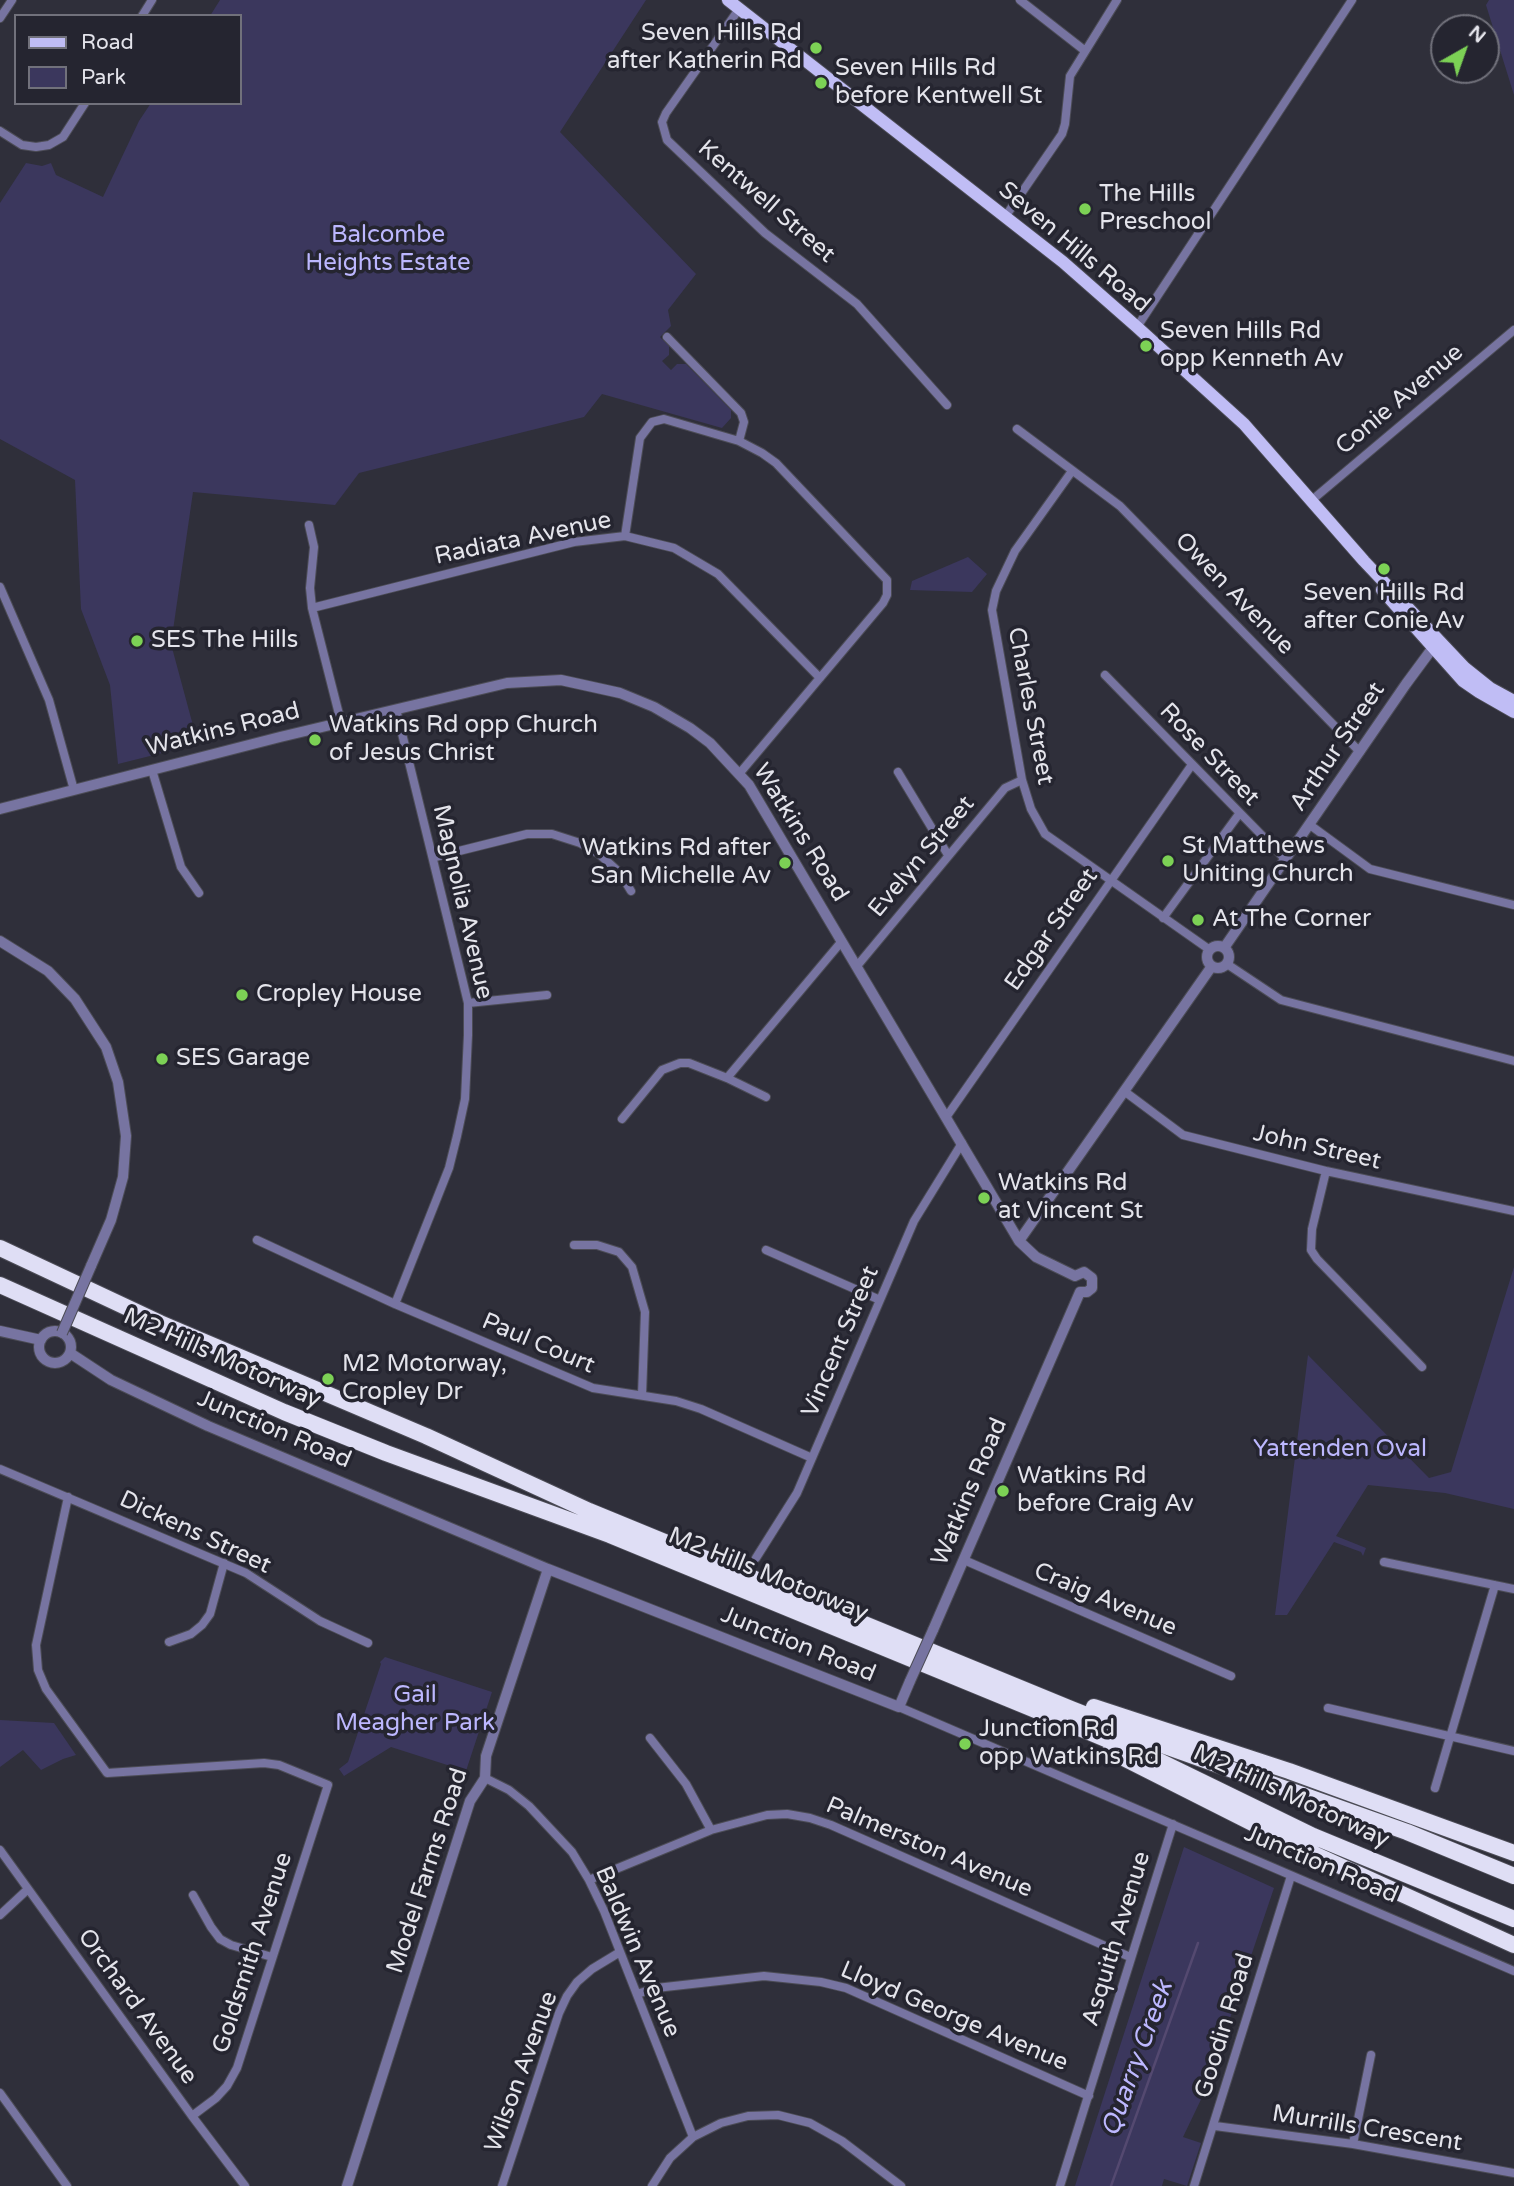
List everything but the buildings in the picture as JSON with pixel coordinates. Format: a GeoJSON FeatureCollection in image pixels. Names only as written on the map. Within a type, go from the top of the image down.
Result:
{"type":"FeatureCollection","features":[{"type":"Feature","properties":{"kind":"highway","name":"M2 Hills Motorway"},"geometry":{"type":"LineString","coordinates":[[0,1248],[160,1323],[426,1436],[589,1511],[1165,1746],[1407,1832],[1514,1876]]}},
{"type":"Feature","properties":{"kind":"highway","name":"M2 Hills Motorway"},"geometry":{"type":"LineString","coordinates":[[0,1285],[284,1412],[386,1453],[610,1535],[1161,1762],[1313,1836],[1514,1919]]}},
{"type":"Feature","properties":{"kind":"highway"},"geometry":{"type":"LineString","coordinates":[[988,1674],[1289,1771],[1514,1853]]}},
{"type":"Feature","properties":{"kind":"highway"},"geometry":{"type":"LineString","coordinates":[[950,1675],[1124,1758],[1303,1849],[1514,1945]]}},
{"type":"Feature","properties":{"kind":"main road","name":"Seven Hills Road"},"geometry":{"type":"LineString","coordinates":[[728,0],[1062,262],[1137,327],[1244,424],[1436,643],[1463,681],[1514,712]]}},
{"type":"Feature","properties":{"kind":"main road","name":"Seven Hills Road"},"geometry":{"type":"LineString","coordinates":[[1436,643],[1490,688],[1514,701]]}},
{"type":"Feature","properties":{"kind":"street"},"geometry":{"type":"LineString","coordinates":[[0,18],[12,0]]}},
{"type":"Feature","properties":{"kind":"street"},"geometry":{"type":"LineString","coordinates":[[1020,0],[1084,50]]}},
{"type":"Feature","properties":{"kind":"street"},"geometry":{"type":"LineString","coordinates":[[1005,217],[1062,134],[1069,80],[1084,50],[1116,0]]}},
{"type":"Feature","properties":{"kind":"street"},"geometry":{"type":"LineString","coordinates":[[1137,327],[1352,0]]}},
{"type":"Feature","properties":{"kind":"street","name":"Kentwell Street"},"geometry":{"type":"LineString","coordinates":[[739,9],[666,113],[662,122],[667,139],[765,233],[857,304],[947,405]]}},
{"type":"Feature","properties":{"kind":"street"},"geometry":{"type":"LineString","coordinates":[[0,131],[22,145],[49,145],[63,137],[84,105]]}},
{"type":"Feature","properties":{"kind":"street","name":"Conie Avenue"},"geometry":{"type":"LineString","coordinates":[[1311,500],[1514,330]]}},
{"type":"Feature","properties":{"kind":"street"},"geometry":{"type":"LineString","coordinates":[[667,337],[741,413],[744,422],[739,441]]}},
{"type":"Feature","properties":{"kind":"street"},"geometry":{"type":"LineString","coordinates":[[625,536],[640,438],[652,422],[664,419],[739,441],[776,463],[887,580],[887,595],[883,603],[739,774]]}},
{"type":"Feature","properties":{"kind":"street","name":"Owen Avenue"},"geometry":{"type":"LineString","coordinates":[[1017,429],[1121,506],[1360,752]]}},
{"type":"Feature","properties":{"kind":"street","name":"Charles Street"},"geometry":{"type":"LineString","coordinates":[[1072,471],[1015,551],[996,591],[992,610],[1022,780],[1031,809],[1045,834],[1209,950]]}},
{"type":"Feature","properties":{"kind":"street"},"geometry":{"type":"LineString","coordinates":[[309,525],[314,547],[310,588],[312,608],[341,722]]}},
{"type":"Feature","properties":{"kind":"street","name":"Radiata Avenue"},"geometry":{"type":"LineString","coordinates":[[312,608],[574,542],[625,536],[674,548],[718,574],[820,678]]}},
{"type":"Feature","properties":{"kind":"street"},"geometry":{"type":"LineString","coordinates":[[0,587],[49,700],[74,790]]}},
{"type":"Feature","properties":{"kind":"street","name":"Arthur Street"},"geometry":{"type":"LineString","coordinates":[[1224,948],[1436,643]]}},
{"type":"Feature","properties":{"kind":"street","name":"Rose Street"},"geometry":{"type":"LineString","coordinates":[[1105,676],[1286,860]]}},
{"type":"Feature","properties":{"kind":"street","name":"Watkins Road"},"geometry":{"type":"LineString","coordinates":[[0,809],[507,682],[561,680],[620,693],[672,716],[710,743],[739,774],[758,799],[1019,1241],[1036,1257],[1075,1276]]}},
{"type":"Feature","properties":{"kind":"street","name":"Magnolia Avenue"},"geometry":{"type":"LineString","coordinates":[[395,1304],[449,1168],[457,1136],[465,1099],[468,1003],[397,709]]}},
{"type":"Feature","properties":{"kind":"street","name":"Edgar Street"},"geometry":{"type":"LineString","coordinates":[[947,1116],[1191,766]]}},
{"type":"Feature","properties":{"kind":"street"},"geometry":{"type":"LineString","coordinates":[[152,770],[181,867],[199,893]]}},
{"type":"Feature","properties":{"kind":"street"},"geometry":{"type":"LineString","coordinates":[[898,772],[948,855]]}},
{"type":"Feature","properties":{"kind":"street","name":"Evelyn Street"},"geometry":{"type":"LineString","coordinates":[[857,966],[1005,788],[1022,780]]}},
{"type":"Feature","properties":{"kind":"street"},"geometry":{"type":"LineString","coordinates":[[1163,918],[1239,814]]}},
{"type":"Feature","properties":{"kind":"street"},"geometry":{"type":"LineString","coordinates":[[1310,825],[1370,869],[1514,905]]}},
{"type":"Feature","properties":{"kind":"street"},"geometry":{"type":"LineString","coordinates":[[435,858],[527,834],[552,834],[580,843],[599,854],[620,873],[631,891]]}},
{"type":"Feature","properties":{"kind":"street"},"geometry":{"type":"LineString","coordinates":[[0,941],[48,971],[75,999],[106,1047],[118,1082],[126,1136],[123,1177],[111,1220],[62,1333]]}},
{"type":"Feature","properties":{"kind":"street"},"geometry":{"type":"LineString","coordinates":[[727,1078],[842,941]]}},
{"type":"Feature","properties":{"kind":"street"},"geometry":{"type":"LineString","coordinates":[[1219,946],[1224,948],[1229,956],[1227,964],[1221,968],[1212,966],[1208,961],[1209,950],[1219,946]]}},
{"type":"Feature","properties":{"kind":"street"},"geometry":{"type":"LineString","coordinates":[[1227,964],[1281,1000],[1514,1061]]}},
{"type":"Feature","properties":{"kind":"street"},"geometry":{"type":"LineString","coordinates":[[1019,1241],[1212,966]]}},
{"type":"Feature","properties":{"kind":"street"},"geometry":{"type":"LineString","coordinates":[[468,1003],[547,995]]}},
{"type":"Feature","properties":{"kind":"street"},"geometry":{"type":"LineString","coordinates":[[622,1119],[663,1070],[671,1065],[689,1063],[765,1097]]}},
{"type":"Feature","properties":{"kind":"street","name":"John Street"},"geometry":{"type":"LineString","coordinates":[[1124,1091],[1183,1135],[1326,1171],[1514,1212]]}},
{"type":"Feature","properties":{"kind":"street","name":"Vincent Street"},"geometry":{"type":"LineString","coordinates":[[755,1558],[790,1506],[914,1222],[962,1143]]}},
{"type":"Feature","properties":{"kind":"street"},"geometry":{"type":"LineString","coordinates":[[1326,1171],[1312,1229],[1311,1250],[1422,1367]]}},
{"type":"Feature","properties":{"kind":"street","name":"Paul Court"},"geometry":{"type":"LineString","coordinates":[[257,1240],[395,1304],[593,1388],[676,1401],[701,1409],[812,1458]]}},
{"type":"Feature","properties":{"kind":"street"},"geometry":{"type":"LineString","coordinates":[[574,1245],[597,1245],[619,1252],[632,1267],[645,1312],[642,1395]]}},
{"type":"Feature","properties":{"kind":"street"},"geometry":{"type":"LineString","coordinates":[[766,1250],[880,1300]]}},
{"type":"Feature","properties":{"kind":"street"},"geometry":{"type":"LineString","coordinates":[[1084,1272],[1092,1278],[1090,1290],[1080,1292],[1073,1285],[1075,1276],[1084,1272]]}},
{"type":"Feature","properties":{"kind":"street","name":"Watkins Road"},"geometry":{"type":"LineString","coordinates":[[899,1707],[1080,1292]]}},
{"type":"Feature","properties":{"kind":"street"},"geometry":{"type":"LineString","coordinates":[[0,1331],[41,1340],[52,1332],[62,1333],[71,1343],[70,1353],[59,1363],[49,1362],[41,1355],[41,1340]]}},
{"type":"Feature","properties":{"kind":"street","name":"Junction Road"},"geometry":{"type":"LineString","coordinates":[[70,1353],[111,1380],[208,1426],[548,1569],[899,1707],[1514,1970]]}},
{"type":"Feature","properties":{"kind":"street","name":"Dickens Street"},"geometry":{"type":"LineString","coordinates":[[0,1469],[246,1573],[320,1621],[368,1643]]}},
{"type":"Feature","properties":{"kind":"street","name":"Goldsmith Avenue"},"geometry":{"type":"LineString","coordinates":[[68,1497],[36,1645],[38,1670],[46,1689],[107,1773],[264,1763],[279,1765],[328,1786],[237,2068],[227,2086],[216,2098],[192,2116]]}},
{"type":"Feature","properties":{"kind":"street","name":"Craig Avenue"},"geometry":{"type":"LineString","coordinates":[[964,1560],[1231,1676]]}},
{"type":"Feature","properties":{"kind":"street"},"geometry":{"type":"LineString","coordinates":[[1384,1562],[1514,1589]]}},
{"type":"Feature","properties":{"kind":"street"},"geometry":{"type":"LineString","coordinates":[[169,1642],[191,1634],[210,1614],[224,1563]]}},
{"type":"Feature","properties":{"kind":"street","name":"Model Farms Road"},"geometry":{"type":"LineString","coordinates":[[348,2186],[470,1801],[485,1778],[486,1756],[548,1569]]}},
{"type":"Feature","properties":{"kind":"street"},"geometry":{"type":"LineString","coordinates":[[1435,1788],[1495,1585]]}},
{"type":"Feature","properties":{"kind":"street"},"geometry":{"type":"LineString","coordinates":[[1328,1708],[1514,1751]]}},
{"type":"Feature","properties":{"kind":"street"},"geometry":{"type":"LineString","coordinates":[[650,1738],[686,1784],[712,1830]]}},
{"type":"Feature","properties":{"kind":"street","name":"Baldwin Avenue"},"geometry":{"type":"LineString","coordinates":[[485,1778],[509,1790],[538,1814],[572,1852],[589,1881],[604,1911],[693,2137]]}},
{"type":"Feature","properties":{"kind":"street","name":"Palmerston Avenue"},"geometry":{"type":"LineString","coordinates":[[589,1881],[712,1830],[767,1815],[810,1818],[1130,1957]]}},
{"type":"Feature","properties":{"kind":"street","name":"Asquith Avenue"},"geometry":{"type":"LineString","coordinates":[[1060,2186],[1173,1824]]}},
{"type":"Feature","properties":{"kind":"street","name":"Orchard Avenue"},"geometry":{"type":"LineString","coordinates":[[0,1850],[245,2186]]}},
{"type":"Feature","properties":{"kind":"street","name":"Goodin Road"},"geometry":{"type":"LineString","coordinates":[[1194,2186],[1215,2126],[1291,1876]]}},
{"type":"Feature","properties":{"kind":"street"},"geometry":{"type":"LineString","coordinates":[[0,1915],[28,1889]]}},
{"type":"Feature","properties":{"kind":"street"},"geometry":{"type":"LineString","coordinates":[[193,1895],[220,1939],[272,1957]]}},
{"type":"Feature","properties":{"kind":"street","name":"Wilson Avenue"},"geometry":{"type":"LineString","coordinates":[[502,2186],[567,1996],[577,1982],[592,1969],[620,1952]]}},
{"type":"Feature","properties":{"kind":"street","name":"Lloyd George Avenue"},"geometry":{"type":"LineString","coordinates":[[637,1994],[656,1988],[764,1976],[821,1982],[846,1988],[1089,2096]]}},
{"type":"Feature","properties":{"kind":"street"},"geometry":{"type":"LineString","coordinates":[[1353,2144],[1371,2055]]}},
{"type":"Feature","properties":{"kind":"street"},"geometry":{"type":"LineString","coordinates":[[0,2093],[68,2186]]}},
{"type":"Feature","properties":{"kind":"street"},"geometry":{"type":"LineString","coordinates":[[652,2186],[670,2158],[693,2137],[748,2116],[778,2115],[810,2123],[842,2141],[901,2186]]}},
{"type":"Feature","properties":{"kind":"street","name":"Murrills Crescent"},"geometry":{"type":"LineString","coordinates":[[1215,2126],[1353,2144],[1514,2172]]}},
{"type":"Feature","properties":{"kind":"green space","name":"Balcombe Heights Estate"},"geometry":{"type":"Polygon","coordinates":[[[220,0],[646,0],[560,132],[696,274],[668,310],[671,326],[660,337],[669,346],[669,355],[662,361],[671,370],[677,364],[686,364],[731,410],[731,418],[722,428],[602,394],[584,417],[359,473],[335,505],[193,492],[171,644],[198,744],[118,764],[110,685],[81,609],[75,480],[0,439],[0,203],[26,163],[42,166],[51,163],[56,175],[103,197],[139,121],[150,105],[242,105],[242,14],[211,14],[220,0]]]}},
{"type":"Feature","properties":{"kind":"green space"},"geometry":{"type":"Polygon","coordinates":[[[1489,0],[1514,0],[1514,95],[1500,50],[1500,14],[1489,14],[1486,5],[1489,0]]]}},
{"type":"Feature","properties":{"kind":"green space"},"geometry":{"type":"Polygon","coordinates":[[[968,557],[987,574],[972,592],[910,590],[912,581],[968,557]]]}},
{"type":"Feature","properties":{"kind":"green space","name":"Yattenden Oval"},"geometry":{"type":"Polygon","coordinates":[[[1514,1267],[1514,1509],[1445,1493],[1368,1485],[1336,1536],[1366,1548],[1363,1556],[1361,1552],[1334,1542],[1287,1615],[1275,1615],[1308,1355],[1429,1478],[1451,1472],[1514,1267]]]}},
{"type":"Feature","properties":{"kind":"green space","name":"Gail Meagher Park"},"geometry":{"type":"Polygon","coordinates":[[[385,1657],[492,1692],[466,1771],[391,1747],[344,1776],[339,1769],[348,1762],[380,1662],[385,1657]]]}},
{"type":"Feature","properties":{"kind":"green space"},"geometry":{"type":"Polygon","coordinates":[[[0,1720],[54,1723],[76,1755],[41,1770],[23,1750],[0,1767],[0,1720]]]}},
{"type":"Feature","properties":{"kind":"green space"},"geometry":{"type":"Polygon","coordinates":[[[1184,1847],[1274,1888],[1206,2089],[1183,2137],[1201,2143],[1187,2186],[1164,2179],[1162,2186],[1075,2186],[1184,1847]]]}},
{"type":"Feature","properties":{"kind":"waterway","name":"Quarry Creek"},"geometry":{"type":"LineString","coordinates":[[1111,2186],[1198,1943]]}},
{"type":"Feature","properties":{"kind":"place","name":"Seven Hills Rd after Katherin Rd"},"geometry":{"type":"Point","coordinates":[816,48]}},
{"type":"Feature","properties":{"kind":"place","name":"Seven Hills Rd before Kentwell St"},"geometry":{"type":"Point","coordinates":[821,83]}},
{"type":"Feature","properties":{"kind":"place","name":"The Hills Preschool"},"geometry":{"type":"Point","coordinates":[1085,209]}},
{"type":"Feature","properties":{"kind":"place","name":"Seven Hills Rd opp Kenneth Av"},"geometry":{"type":"Point","coordinates":[1146,346]}},
{"type":"Feature","properties":{"kind":"place","name":"Seven Hills Rd after Conie Av"},"geometry":{"type":"Point","coordinates":[1384,569]}},
{"type":"Feature","properties":{"kind":"place","name":"SES The Hills"},"geometry":{"type":"Point","coordinates":[137,641]}},
{"type":"Feature","properties":{"kind":"place","name":"Watkins Rd opp Church of Jesus Christ"},"geometry":{"type":"Point","coordinates":[315,740]}},
{"type":"Feature","properties":{"kind":"place","name":"St Matthews Uniting Church"},"geometry":{"type":"Point","coordinates":[1168,861]}},
{"type":"Feature","properties":{"kind":"place","name":"Watkins Rd after San Michelle Av"},"geometry":{"type":"Point","coordinates":[785,863]}},
{"type":"Feature","properties":{"kind":"place","name":"At The Corner"},"geometry":{"type":"Point","coordinates":[1198,920]}},
{"type":"Feature","properties":{"kind":"place","name":"Cropley House"},"geometry":{"type":"Point","coordinates":[242,995]}},
{"type":"Feature","properties":{"kind":"place","name":"SES Garage"},"geometry":{"type":"Point","coordinates":[162,1059]}},
{"type":"Feature","properties":{"kind":"place","name":"Watkins Rd at Vincent St"},"geometry":{"type":"Point","coordinates":[984,1198]}},
{"type":"Feature","properties":{"kind":"place","name":"M2 Motorway, Cropley Dr"},"geometry":{"type":"Point","coordinates":[328,1379]}},
{"type":"Feature","properties":{"kind":"place","name":"Watkins Rd before Craig Av"},"geometry":{"type":"Point","coordinates":[1003,1491]}},
{"type":"Feature","properties":{"kind":"place","name":"Junction Rd opp Watkins Rd"},"geometry":{"type":"Point","coordinates":[965,1744]}}]}
